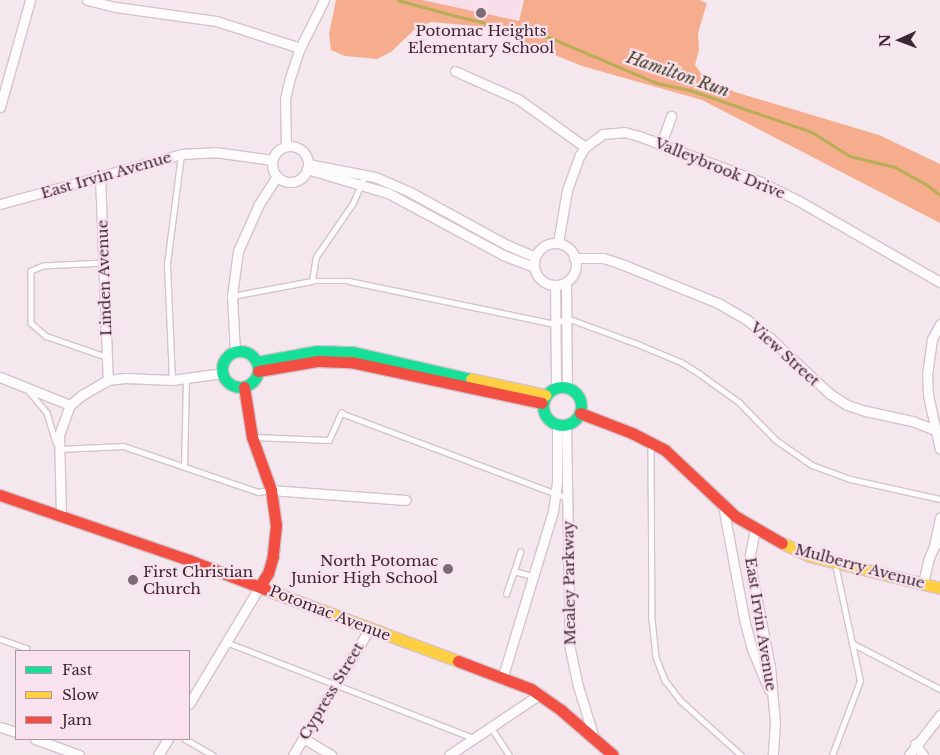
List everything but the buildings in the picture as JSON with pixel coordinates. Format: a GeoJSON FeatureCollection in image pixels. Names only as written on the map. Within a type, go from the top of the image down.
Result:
{"type":"FeatureCollection","features":[{"type":"Feature","properties":{"kind":"street"},"geometry":{"type":"LineString","coordinates":[[0,107],[30,0]]}},
{"type":"Feature","properties":{"kind":"street"},"geometry":{"type":"LineString","coordinates":[[86,0],[116,7],[216,21],[300,48]]}},
{"type":"Feature","properties":{"kind":"street"},"geometry":{"type":"LineString","coordinates":[[286,146],[285,99],[300,48],[324,0]]}},
{"type":"Feature","properties":{"kind":"street"},"geometry":{"type":"LineString","coordinates":[[455,71],[518,99],[585,147]]}},
{"type":"Feature","properties":{"kind":"street"},"geometry":{"type":"LineString","coordinates":[[661,144],[672,116]]}},
{"type":"Feature","properties":{"kind":"street","name":"Valleybrook Drive"},"geometry":{"type":"LineString","coordinates":[[558,243],[567,190],[575,165],[585,147],[603,134],[613,132],[639,136],[761,182],[799,201],[940,282]]}},
{"type":"Feature","properties":{"kind":"street"},"geometry":{"type":"LineString","coordinates":[[286,146],[302,149],[308,166],[300,179],[288,182],[277,176],[272,166],[272,160],[275,154],[286,146]]}},
{"type":"Feature","properties":{"kind":"street","name":"East Irvin Avenue"},"geometry":{"type":"LineString","coordinates":[[0,204],[29,198],[181,154],[215,152],[272,160]]}},
{"type":"Feature","properties":{"kind":"street"},"geometry":{"type":"LineString","coordinates":[[308,166],[408,191],[507,245],[535,257]]}},
{"type":"Feature","properties":{"kind":"street","name":"Linden Avenue"},"geometry":{"type":"LineString","coordinates":[[100,176],[108,380]]}},
{"type":"Feature","properties":{"kind":"street"},"geometry":{"type":"LineString","coordinates":[[235,352],[232,296],[238,251],[259,204],[277,176]]}},
{"type":"Feature","properties":{"kind":"street"},"geometry":{"type":"LineString","coordinates":[[363,180],[503,255],[534,268]]}},
{"type":"Feature","properties":{"kind":"street"},"geometry":{"type":"LineString","coordinates":[[562,387],[566,282],[574,271],[574,258],[565,246],[558,243],[548,244],[540,249],[535,257],[534,268],[540,280],[555,285],[566,282]]}},
{"type":"Feature","properties":{"kind":"street","name":"View Street"},"geometry":{"type":"LineString","coordinates":[[574,258],[591,257],[611,261],[718,304],[747,320],[772,339],[830,394],[847,405],[912,421],[938,431]]}},
{"type":"Feature","properties":{"kind":"street"},"geometry":{"type":"LineString","coordinates":[[555,285],[555,324],[562,387]]}},
{"type":"Feature","properties":{"kind":"street"},"geometry":{"type":"LineString","coordinates":[[940,324],[932,339],[927,374],[928,395],[938,431],[940,449]]}},
{"type":"Feature","properties":{"kind":"street"},"geometry":{"type":"LineString","coordinates":[[235,352],[244,352],[252,355],[257,367],[256,379],[244,387],[230,385],[223,373],[225,360],[235,352]]}},
{"type":"Feature","properties":{"kind":"street"},"geometry":{"type":"LineString","coordinates":[[257,367],[335,356],[366,354],[470,383],[544,399],[562,387]]}},
{"type":"Feature","properties":{"kind":"street"},"geometry":{"type":"LineString","coordinates":[[61,515],[59,435],[70,405],[82,395],[108,380],[125,378],[172,380],[223,373]]}},
{"type":"Feature","properties":{"kind":"street"},"geometry":{"type":"LineString","coordinates":[[0,377],[70,405]]}},
{"type":"Feature","properties":{"kind":"street"},"geometry":{"type":"LineString","coordinates":[[190,702],[268,573],[276,541],[276,516],[271,490],[252,437],[244,387]]}},
{"type":"Feature","properties":{"kind":"street"},"geometry":{"type":"LineString","coordinates":[[544,399],[546,417],[561,425],[577,418],[580,413],[579,397],[562,387]]}},
{"type":"Feature","properties":{"kind":"street"},"geometry":{"type":"LineString","coordinates":[[580,413],[651,442],[680,462],[723,506],[755,529]]}},
{"type":"Feature","properties":{"kind":"street","name":"Mealey Parkway"},"geometry":{"type":"LineString","coordinates":[[502,679],[534,576],[556,495],[561,425]]}},
{"type":"Feature","properties":{"kind":"street","name":"Mealey Parkway"},"geometry":{"type":"LineString","coordinates":[[561,425],[568,499],[570,649],[578,686],[594,738]]}},
{"type":"Feature","properties":{"kind":"street"},"geometry":{"type":"LineString","coordinates":[[271,490],[406,500]]}},
{"type":"Feature","properties":{"kind":"street","name":"Potomac Avenue"},"geometry":{"type":"LineString","coordinates":[[0,495],[260,586],[540,694],[613,755]]}},
{"type":"Feature","properties":{"kind":"street","name":"East Irvin Avenue"},"geometry":{"type":"LineString","coordinates":[[723,506],[745,623],[752,650],[773,700]]}},
{"type":"Feature","properties":{"kind":"street"},"geometry":{"type":"LineString","coordinates":[[923,582],[937,543],[940,518]]}},
{"type":"Feature","properties":{"kind":"street","name":"East Irvin Avenue"},"geometry":{"type":"LineString","coordinates":[[755,529],[750,544],[749,559],[770,667],[775,723],[774,755]]}},
{"type":"Feature","properties":{"kind":"street","name":"Mulberry Avenue"},"geometry":{"type":"LineString","coordinates":[[755,529],[786,546],[810,556],[923,582],[940,588]]}},
{"type":"Feature","properties":{"kind":"street","name":"Cypress Street"},"geometry":{"type":"LineString","coordinates":[[293,755],[370,628]]}},
{"type":"Feature","properties":{"kind":"street"},"geometry":{"type":"LineString","coordinates":[[449,755],[540,694]]}},
{"type":"Feature","properties":{"kind":"street"},"geometry":{"type":"LineString","coordinates":[[909,755],[915,744],[940,715]]}},
{"type":"Feature","properties":{"kind":"street"},"geometry":{"type":"LineString","coordinates":[[0,727],[15,732]]}},
{"type":"Feature","properties":{"kind":"street"},"geometry":{"type":"LineString","coordinates":[[303,738],[330,755]]}},
{"type":"Feature","properties":{"kind":"street"},"geometry":{"type":"LineString","coordinates":[[38,740],[79,755]]}},
{"type":"Feature","properties":{"kind":"street"},"geometry":{"type":"LineString","coordinates":[[158,755],[167,740]]}},
{"type":"Feature","properties":{"kind":"street"},"geometry":{"type":"LineString","coordinates":[[915,744],[923,755]]}},
{"type":"Feature","properties":{"kind":"lane"},"geometry":{"type":"LineString","coordinates":[[172,380],[167,264],[181,154]]}},
{"type":"Feature","properties":{"kind":"lane"},"geometry":{"type":"LineString","coordinates":[[312,282],[312,268],[316,257],[344,218],[363,180]]}},
{"type":"Feature","properties":{"kind":"lane"},"geometry":{"type":"LineString","coordinates":[[103,262],[43,266],[31,271],[31,323],[46,336],[107,357]]}},
{"type":"Feature","properties":{"kind":"lane"},"geometry":{"type":"LineString","coordinates":[[232,296],[312,282],[349,281],[555,324],[566,318],[649,348],[694,370],[739,402],[776,440],[812,465],[850,479],[940,499]]}},
{"type":"Feature","properties":{"kind":"lane"},"geometry":{"type":"LineString","coordinates":[[184,467],[186,378]]}},
{"type":"Feature","properties":{"kind":"lane"},"geometry":{"type":"LineString","coordinates":[[27,389],[47,413],[58,449],[123,446],[258,492],[271,490]]}},
{"type":"Feature","properties":{"kind":"lane"},"geometry":{"type":"LineString","coordinates":[[252,437],[329,440],[341,413],[568,499]]}},
{"type":"Feature","properties":{"kind":"lane"},"geometry":{"type":"LineString","coordinates":[[651,442],[652,619],[656,657],[665,680],[680,700],[741,755]]}},
{"type":"Feature","properties":{"kind":"lane"},"geometry":{"type":"LineString","coordinates":[[506,594],[520,552]]}},
{"type":"Feature","properties":{"kind":"lane"},"geometry":{"type":"LineString","coordinates":[[832,755],[860,685],[835,562]]}},
{"type":"Feature","properties":{"kind":"lane"},"geometry":{"type":"LineString","coordinates":[[514,571],[534,576]]}},
{"type":"Feature","properties":{"kind":"lane"},"geometry":{"type":"LineString","coordinates":[[0,639],[26,648]]}},
{"type":"Feature","properties":{"kind":"lane"},"geometry":{"type":"LineString","coordinates":[[226,642],[474,738]]}},
{"type":"Feature","properties":{"kind":"lane"},"geometry":{"type":"LineString","coordinates":[[852,643],[940,689]]}},
{"type":"Feature","properties":{"kind":"lane"},"geometry":{"type":"LineString","coordinates":[[490,727],[509,755]]}},
{"type":"Feature","properties":{"kind":"lane"},"geometry":{"type":"LineString","coordinates":[[186,740],[212,755]]}},
{"type":"Feature","properties":{"kind":"shaded area"},"geometry":{"type":"Polygon","coordinates":[[[336,0],[422,0],[519,21],[524,0],[699,0],[707,3],[698,33],[699,50],[695,65],[705,79],[735,92],[879,135],[940,164],[940,223],[702,100],[582,66],[486,27],[431,22],[415,29],[391,52],[377,59],[345,56],[331,50],[329,34],[336,0]]]}},
{"type":"Feature","properties":{"kind":"shaded area","name":"Potomac Heights Elementary School"},"geometry":{"type":"Polygon","coordinates":[[[398,0],[522,0],[515,30],[398,0]]]}},
{"type":"Feature","properties":{"kind":"waterway","name":"Hamilton Run"},"geometry":{"type":"LineString","coordinates":[[398,0],[456,16],[551,38],[657,83],[690,90],[812,132],[850,156],[895,167],[926,184],[940,195]]}},
{"type":"Feature","properties":{"kind":"traffic: fast"},"geometry":{"type":"LineString","coordinates":[[240,351],[247,352],[253,356],[257,362],[258,369],[257,376],[253,382],[247,386],[240,387],[233,386],[227,382],[223,376],[222,369],[223,362],[227,356],[233,352],[240,351]]}},
{"type":"Feature","properties":{"kind":"traffic: fast"},"geometry":{"type":"LineString","coordinates":[[257,362],[317,351],[353,352],[471,379]]}},
{"type":"Feature","properties":{"kind":"traffic: fast"},"geometry":{"type":"LineString","coordinates":[[562,387],[576,392],[581,406],[576,420],[562,425],[548,420],[543,406],[548,392],[562,387]]}},
{"type":"Feature","properties":{"kind":"traffic: slow"},"geometry":{"type":"LineString","coordinates":[[471,379],[545,395]]}},
{"type":"Feature","properties":{"kind":"traffic: slow"},"geometry":{"type":"LineString","coordinates":[[782,543],[810,556],[940,588]]}},
{"type":"Feature","properties":{"kind":"traffic: slow"},"geometry":{"type":"LineString","coordinates":[[270,591],[458,661]]}},
{"type":"Feature","properties":{"kind":"traffic: jam"},"geometry":{"type":"LineString","coordinates":[[258,371],[318,361],[351,362],[542,403]]}},
{"type":"Feature","properties":{"kind":"traffic: jam"},"geometry":{"type":"LineString","coordinates":[[244,387],[252,437],[271,490],[276,525],[273,556],[268,573],[260,586]]}},
{"type":"Feature","properties":{"kind":"traffic: jam"},"geometry":{"type":"LineString","coordinates":[[580,413],[632,433],[665,450],[735,516],[782,543]]}},
{"type":"Feature","properties":{"kind":"traffic: jam"},"geometry":{"type":"LineString","coordinates":[[0,495],[189,560],[270,591]]}},
{"type":"Feature","properties":{"kind":"traffic: jam"},"geometry":{"type":"LineString","coordinates":[[458,661],[531,689],[562,711],[613,755]]}},
{"type":"Feature","properties":{"kind":"place","name":"Potomac Heights Elementary School"},"geometry":{"type":"Point","coordinates":[481,13]}},
{"type":"Feature","properties":{"kind":"place","name":"North Potomac Junior High School"},"geometry":{"type":"Point","coordinates":[448,569]}},
{"type":"Feature","properties":{"kind":"place","name":"First Christian Church"},"geometry":{"type":"Point","coordinates":[133,580]}}]}
